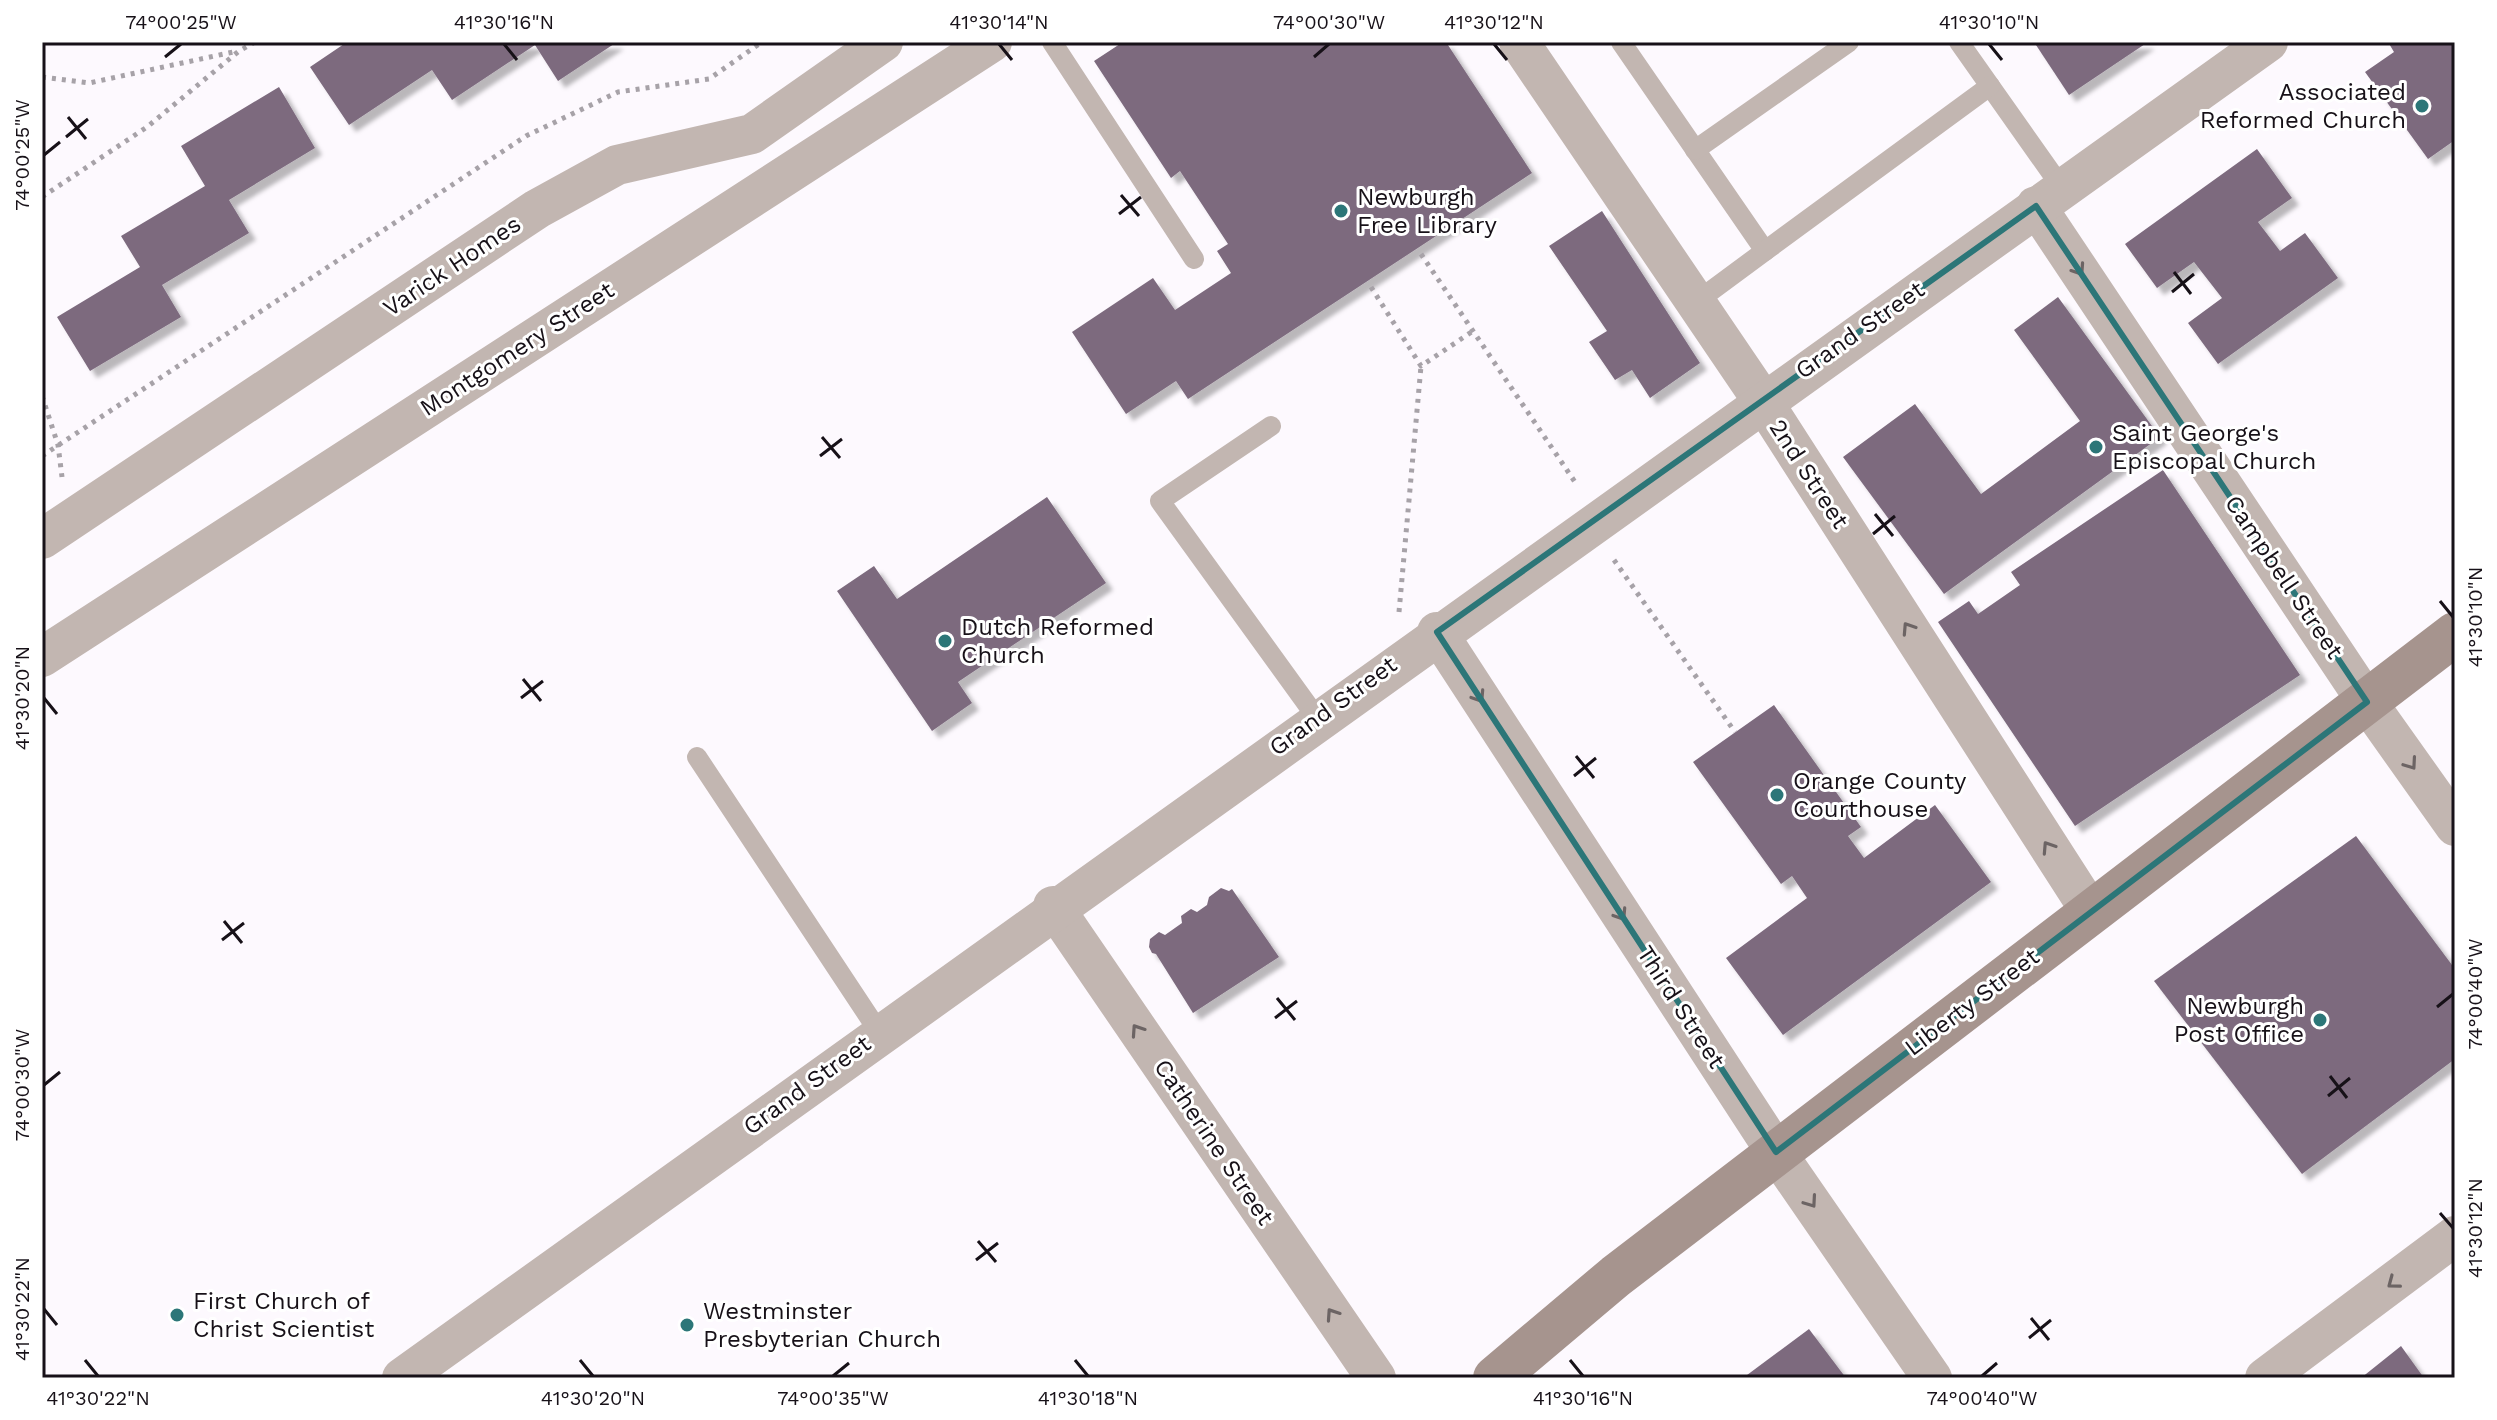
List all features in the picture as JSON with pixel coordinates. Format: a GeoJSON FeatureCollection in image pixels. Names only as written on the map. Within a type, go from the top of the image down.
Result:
{"type":"FeatureCollection","features":[{"type":"Feature","properties":{"kind":"street","name":"Varick Homes"},"geometry":{"type":"LineString","coordinates":[[55,530],[537,209],[617,165],[752,134],[883,42]]}},
{"type":"Feature","properties":{"kind":"street","name":"Montgomery Street"},"geometry":{"type":"LineString","coordinates":[[42,657],[992,42]]}},
{"type":"Feature","properties":{"kind":"street","name":"2nd Street"},"geometry":{"type":"LineString","coordinates":[[1519,42],[1762,400],[2091,912]]}},
{"type":"Feature","properties":{"kind":"street","name":"Grand Street"},"geometry":{"type":"LineString","coordinates":[[402,1378],[1053,906],[2268,42]]}},
{"type":"Feature","properties":{"kind":"street","name":"Campbell Street"},"geometry":{"type":"LineString","coordinates":[[2049,197],[2367,702],[2455,826]]}},
{"type":"Feature","properties":{"kind":"street","name":"Third Street"},"geometry":{"type":"LineString","coordinates":[[1437,632],[1776,1152],[1932,1378]]}},
{"type":"Feature","properties":{"kind":"street","name":"Liberty Street"},"geometry":{"type":"LineString","coordinates":[[1495,1378],[1616,1276],[1776,1152],[2455,634]]}},
{"type":"Feature","properties":{"kind":"street","name":"Catherine Street"},"geometry":{"type":"LineString","coordinates":[[1053,906],[1376,1378]]}},
{"type":"Feature","properties":{"kind":"street"},"geometry":{"type":"LineString","coordinates":[[2265,1378],[2455,1236]]}},
{"type":"Feature","properties":{"kind":"lane"},"geometry":{"type":"LineString","coordinates":[[1052,42],[1194,259]]}},
{"type":"Feature","properties":{"kind":"lane"},"geometry":{"type":"LineString","coordinates":[[1695,150],[1849,42]]}},
{"type":"Feature","properties":{"kind":"lane"},"geometry":{"type":"LineString","coordinates":[[1959,42],[1990,86],[2049,197]]}},
{"type":"Feature","properties":{"kind":"lane"},"geometry":{"type":"LineString","coordinates":[[1630,45],[1695,150],[1765,251]]}},
{"type":"Feature","properties":{"kind":"lane"},"geometry":{"type":"LineString","coordinates":[[1696,302],[1990,86]]}},
{"type":"Feature","properties":{"kind":"lane"},"geometry":{"type":"LineString","coordinates":[[1271,426],[1160,501],[1317,718]]}},
{"type":"Feature","properties":{"kind":"lane"},"geometry":{"type":"LineString","coordinates":[[697,757],[879,1032]]}},
{"type":"Feature","properties":{"kind":"path"},"geometry":{"type":"LineString","coordinates":[[42,197],[147,127],[239,51],[255,42]]}},
{"type":"Feature","properties":{"kind":"path"},"geometry":{"type":"LineString","coordinates":[[42,456],[526,136],[618,92],[709,79],[762,42]]}},
{"type":"Feature","properties":{"kind":"path"},"geometry":{"type":"LineString","coordinates":[[42,77],[89,83],[239,51]]}},
{"type":"Feature","properties":{"kind":"path"},"geometry":{"type":"LineString","coordinates":[[1421,254],[1598,517]]}},
{"type":"Feature","properties":{"kind":"path"},"geometry":{"type":"LineString","coordinates":[[1371,287],[1421,366],[1394,663]]}},
{"type":"Feature","properties":{"kind":"path"},"geometry":{"type":"LineString","coordinates":[[1421,366],[1473,331]]}},
{"type":"Feature","properties":{"kind":"path"},"geometry":{"type":"LineString","coordinates":[[42,396],[58,445],[55,530]]}},
{"type":"Feature","properties":{"kind":"path"},"geometry":{"type":"LineString","coordinates":[[1614,560],[1735,732]]}},
{"type":"Feature","properties":{"kind":"highlighted area"},"geometry":{"type":"Polygon","coordinates":[[[2036,206],[2367,702],[1776,1152],[1437,632],[2036,206]]]}},
{"type":"Feature","properties":{"kind":"building"},"geometry":{"type":"Polygon","coordinates":[[[347,42],[617,42],[558,81],[535,45],[452,100],[432,70],[349,125],[310,67],[347,42]]]}},
{"type":"Feature","properties":{"kind":"building","name":"Newburgh Free Library"},"geometry":{"type":"Polygon","coordinates":[[[1123,42],[1446,42],[1532,173],[1188,399],[1176,381],[1126,414],[1072,332],[1153,278],[1175,310],[1231,273],[1217,251],[1228,244],[1180,171],[1171,178],[1094,61],[1123,42]]]}},
{"type":"Feature","properties":{"kind":"building"},"geometry":{"type":"Polygon","coordinates":[[[2034,42],[2148,42],[2069,95],[2034,42]]]}},
{"type":"Feature","properties":{"kind":"building","name":"Associated Reformed Church"},"geometry":{"type":"Polygon","coordinates":[[[2388,42],[2455,42],[2455,140],[2428,159],[2365,72],[2394,52],[2388,42]]]}},
{"type":"Feature","properties":{"kind":"building"},"geometry":{"type":"Polygon","coordinates":[[[279,87],[315,148],[229,200],[249,233],[162,285],[181,317],[90,371],[57,317],[140,267],[121,236],[205,186],[181,146],[279,87]]]}},
{"type":"Feature","properties":{"kind":"building"},"geometry":{"type":"Polygon","coordinates":[[[2257,149],[2292,198],[2258,222],[2280,251],[2305,233],[2338,278],[2218,364],[2188,323],[2222,298],[2194,262],[2157,288],[2125,244],[2257,149]]]}},
{"type":"Feature","properties":{"kind":"building"},"geometry":{"type":"Polygon","coordinates":[[[1602,211],[1700,363],[1650,398],[1632,370],[1615,380],[1589,342],[1607,331],[1549,246],[1602,211]]]}},
{"type":"Feature","properties":{"kind":"building","name":"Saint George's Episcopal Church"},"geometry":{"type":"Polygon","coordinates":[[[2058,297],[2160,437],[1944,594],[1843,457],[1915,404],[1981,494],[2080,421],[2014,330],[2058,297]]]}},
{"type":"Feature","properties":{"kind":"building"},"geometry":{"type":"Polygon","coordinates":[[[2163,470],[2300,675],[2075,826],[1938,622],[1969,601],[1978,614],[2020,585],[2011,572],[2163,470]]]}},
{"type":"Feature","properties":{"kind":"building","name":"Dutch Reformed Church"},"geometry":{"type":"Polygon","coordinates":[[[1047,497],[1106,583],[958,682],[972,703],[932,731],[837,591],[874,566],[897,599],[1047,497]]]}},
{"type":"Feature","properties":{"kind":"building"},"geometry":{"type":"Polygon","coordinates":[[[1774,705],[1861,827],[1848,836],[1864,858],[1935,805],[1991,882],[1783,1035],[1726,958],[1807,898],[1792,876],[1781,884],[1693,762],[1774,705]]]}},
{"type":"Feature","properties":{"kind":"building","name":"Newburgh Post Office"},"geometry":{"type":"Polygon","coordinates":[[[2356,836],[2455,969],[2455,1059],[2302,1174],[2154,981],[2356,836]]]}},
{"type":"Feature","properties":{"kind":"building"},"geometry":{"type":"Polygon","coordinates":[[[1221,888],[1232,889],[1279,957],[1193,1013],[1156,954],[1152,953],[1150,939],[1159,932],[1165,935],[1182,923],[1181,916],[1191,909],[1197,912],[1207,905],[1209,897],[1221,888]]]}},
{"type":"Feature","properties":{"kind":"building"},"geometry":{"type":"Polygon","coordinates":[[[1809,1329],[1846,1378],[1743,1378],[1809,1329]]]}},
{"type":"Feature","properties":{"kind":"building"},"geometry":{"type":"Polygon","coordinates":[[[2401,1346],[2424,1378],[2361,1378],[2401,1346]]]}},
{"type":"Feature","properties":{"kind":"place","name":"Associated Reformed Church"},"geometry":{"type":"Point","coordinates":[2422,106]}},
{"type":"Feature","properties":{"kind":"place","name":"Newburgh Free Library"},"geometry":{"type":"Point","coordinates":[1341,211]}},
{"type":"Feature","properties":{"kind":"place","name":"Saint George's Episcopal Church"},"geometry":{"type":"Point","coordinates":[2096,447]}},
{"type":"Feature","properties":{"kind":"place","name":"Dutch Reformed Church"},"geometry":{"type":"Point","coordinates":[945,641]}},
{"type":"Feature","properties":{"kind":"place","name":"Orange County Courthouse"},"geometry":{"type":"Point","coordinates":[1777,795]}},
{"type":"Feature","properties":{"kind":"place","name":"Newburgh Post Office"},"geometry":{"type":"Point","coordinates":[2320,1020]}},
{"type":"Feature","properties":{"kind":"place","name":"First Church of Christ Scientist"},"geometry":{"type":"Point","coordinates":[177,1315]}},
{"type":"Feature","properties":{"kind":"place","name":"Westminster Presbyterian Church"},"geometry":{"type":"Point","coordinates":[687,1325]}}]}
